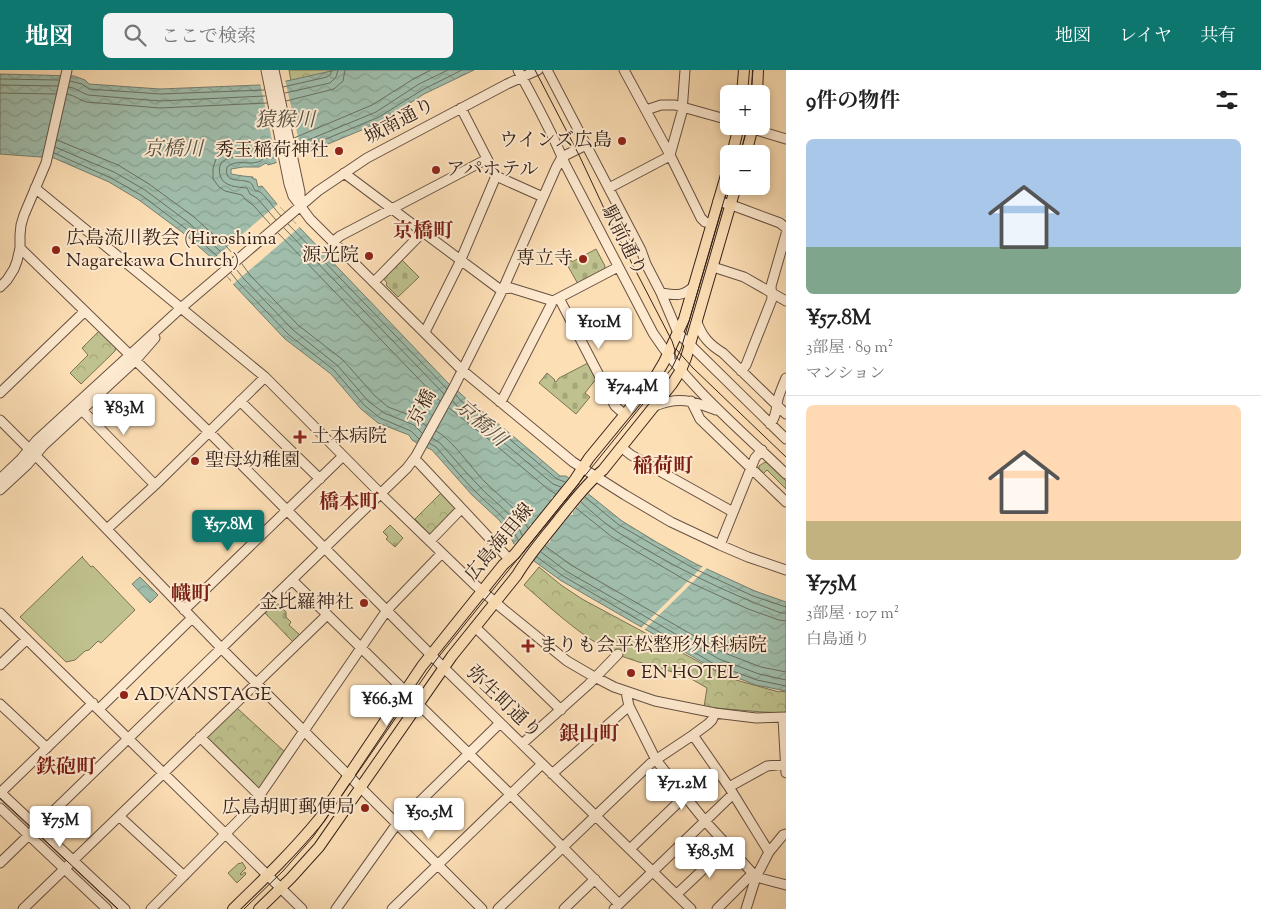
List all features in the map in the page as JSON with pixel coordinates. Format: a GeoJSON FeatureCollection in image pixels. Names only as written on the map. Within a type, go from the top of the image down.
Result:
{"type":"FeatureCollection","features":[{"type":"Feature","properties":{"kind":"main road"},"geometry":{"type":"LineString","coordinates":[[743,85],[744,70]]}},
{"type":"Feature","properties":{"kind":"main road"},"geometry":{"type":"LineString","coordinates":[[757,85],[758,70]]}},
{"type":"Feature","properties":{"kind":"main road","name":"広島海田線"},"geometry":{"type":"LineString","coordinates":[[233,909],[268,875],[320,818],[404,691],[431,655],[503,565],[518,550],[574,481],[589,458],[654,379],[668,355],[684,319],[720,194]]}},
{"type":"Feature","properties":{"kind":"main road","name":"広島海田線"},"geometry":{"type":"LineString","coordinates":[[259,909],[319,847],[443,667],[584,489],[603,470],[655,406],[681,370],[692,342],[733,195]]}},
{"type":"Feature","properties":{"kind":"street"},"geometry":{"type":"LineString","coordinates":[[266,70],[290,164]]}},
{"type":"Feature","properties":{"kind":"street"},"geometry":{"type":"LineString","coordinates":[[274,70],[290,164],[293,196],[310,218],[333,242],[462,370],[582,468],[671,522],[720,546],[786,570]]}},
{"type":"Feature","properties":{"kind":"street","name":"城南通り"},"geometry":{"type":"LineString","coordinates":[[181,308],[318,191],[344,173],[367,158],[507,84],[520,74],[538,70]]}},
{"type":"Feature","properties":{"kind":"street","name":"駅前通り"},"geometry":{"type":"LineString","coordinates":[[547,70],[641,250],[678,333]]}},
{"type":"Feature","properties":{"kind":"street"},"geometry":{"type":"LineString","coordinates":[[624,70],[670,155],[701,218],[705,222],[712,224]]}},
{"type":"Feature","properties":{"kind":"street"},"geometry":{"type":"LineString","coordinates":[[609,188],[670,155],[683,107],[685,70]]}},
{"type":"Feature","properties":{"kind":"street"},"geometry":{"type":"LineString","coordinates":[[0,287],[14,270],[20,248],[21,224],[46,159],[67,71]]}},
{"type":"Feature","properties":{"kind":"street","name":"駅前通り"},"geometry":{"type":"LineString","coordinates":[[520,74],[653,333],[668,355],[691,382],[786,474]]}},
{"type":"Feature","properties":{"kind":"street"},"geometry":{"type":"LineString","coordinates":[[646,110],[661,105],[675,105],[720,117]]}},
{"type":"Feature","properties":{"kind":"street"},"geometry":{"type":"LineString","coordinates":[[461,108],[496,176],[543,197]]}},
{"type":"Feature","properties":{"kind":"street"},"geometry":{"type":"LineString","coordinates":[[770,134],[786,139]]}},
{"type":"Feature","properties":{"kind":"street"},"geometry":{"type":"LineString","coordinates":[[562,157],[586,145]]}},
{"type":"Feature","properties":{"kind":"street","name":"京橋"},"geometry":{"type":"LineString","coordinates":[[0,862],[381,494],[414,459],[454,387],[503,290],[562,157]]}},
{"type":"Feature","properties":{"kind":"street"},"geometry":{"type":"LineString","coordinates":[[333,242],[340,236],[487,159]]}},
{"type":"Feature","properties":{"kind":"street"},"geometry":{"type":"LineString","coordinates":[[344,173],[498,288],[503,290],[511,288],[556,299],[615,406],[624,414]]}},
{"type":"Feature","properties":{"kind":"street"},"geometry":{"type":"LineString","coordinates":[[425,332],[461,260],[496,176]]}},
{"type":"Feature","properties":{"kind":"street"},"geometry":{"type":"LineString","coordinates":[[35,188],[265,377],[381,494],[482,591],[558,654],[596,678],[626,692],[669,705],[756,718],[785,718],[786,773]]}},
{"type":"Feature","properties":{"kind":"street"},"geometry":{"type":"LineString","coordinates":[[718,201],[780,223],[786,228]]}},
{"type":"Feature","properties":{"kind":"street"},"geometry":{"type":"LineString","coordinates":[[374,282],[423,232]]}},
{"type":"Feature","properties":{"kind":"street"},"geometry":{"type":"LineString","coordinates":[[741,371],[746,365],[772,299],[771,286],[786,234]]}},
{"type":"Feature","properties":{"kind":"street","name":"弥生町通り"},"geometry":{"type":"LineString","coordinates":[[20,248],[288,510],[443,667],[691,909]]}},
{"type":"Feature","properties":{"kind":"street"},"geometry":{"type":"LineString","coordinates":[[500,402],[556,299],[618,267]]}},
{"type":"Feature","properties":{"kind":"street"},"geometry":{"type":"LineString","coordinates":[[713,267],[744,278],[786,301]]}},
{"type":"Feature","properties":{"kind":"street"},"geometry":{"type":"LineString","coordinates":[[661,293],[685,294],[693,287]]}},
{"type":"Feature","properties":{"kind":"street"},"geometry":{"type":"LineString","coordinates":[[0,479],[32,452],[43,446],[181,308]]}},
{"type":"Feature","properties":{"kind":"street"},"geometry":{"type":"LineString","coordinates":[[0,393],[84,312]]}},
{"type":"Feature","properties":{"kind":"street"},"geometry":{"type":"LineString","coordinates":[[697,322],[702,336],[723,353],[786,414]]}},
{"type":"Feature","properties":{"kind":"street"},"geometry":{"type":"LineString","coordinates":[[678,333],[692,342],[714,347]]}},
{"type":"Feature","properties":{"kind":"street"},"geometry":{"type":"LineString","coordinates":[[692,342],[698,354],[786,439]]}},
{"type":"Feature","properties":{"kind":"street"},"geometry":{"type":"LineString","coordinates":[[107,529],[155,485],[265,377]]}},
{"type":"Feature","properties":{"kind":"street"},"geometry":{"type":"LineString","coordinates":[[770,424],[774,420],[779,397],[786,378]]}},
{"type":"Feature","properties":{"kind":"street"},"geometry":{"type":"LineString","coordinates":[[240,401],[320,479]]}},
{"type":"Feature","properties":{"kind":"street"},"geometry":{"type":"LineString","coordinates":[[655,406],[672,401],[690,401],[719,411]]}},
{"type":"Feature","properties":{"kind":"street"},"geometry":{"type":"LineString","coordinates":[[690,401],[700,419],[786,502]]}},
{"type":"Feature","properties":{"kind":"street"},"geometry":{"type":"LineString","coordinates":[[80,407],[155,485]]}},
{"type":"Feature","properties":{"kind":"street"},"geometry":{"type":"LineString","coordinates":[[0,420],[221,649],[482,909]]}},
{"type":"Feature","properties":{"kind":"street"},"geometry":{"type":"LineString","coordinates":[[621,447],[631,455],[733,512]]}},
{"type":"Feature","properties":{"kind":"street"},"geometry":{"type":"LineString","coordinates":[[720,546],[754,458],[762,450]]}},
{"type":"Feature","properties":{"kind":"street"},"geometry":{"type":"LineString","coordinates":[[0,490],[27,465],[32,452]]}},
{"type":"Feature","properties":{"kind":"street"},"geometry":{"type":"LineString","coordinates":[[184,610],[344,456]]}},
{"type":"Feature","properties":{"kind":"street"},"geometry":{"type":"LineString","coordinates":[[414,459],[509,559]]}},
{"type":"Feature","properties":{"kind":"street"},"geometry":{"type":"LineString","coordinates":[[430,541],[462,509]]}},
{"type":"Feature","properties":{"kind":"street"},"geometry":{"type":"LineString","coordinates":[[151,909],[251,808],[387,610],[442,553]]}},
{"type":"Feature","properties":{"kind":"street"},"geometry":{"type":"LineString","coordinates":[[292,580],[564,847],[595,879],[617,906],[705,821],[731,790],[767,766],[786,764]]}},
{"type":"Feature","properties":{"kind":"street"},"geometry":{"type":"LineString","coordinates":[[0,614],[302,909]]}},
{"type":"Feature","properties":{"kind":"street"},"geometry":{"type":"LineString","coordinates":[[23,909],[327,615]]}},
{"type":"Feature","properties":{"kind":"street"},"geometry":{"type":"LineString","coordinates":[[125,909],[0,792],[192,618]]}},
{"type":"Feature","properties":{"kind":"street"},"geometry":{"type":"LineString","coordinates":[[475,627],[561,710]]}},
{"type":"Feature","properties":{"kind":"street"},"geometry":{"type":"LineString","coordinates":[[0,665],[27,640]]}},
{"type":"Feature","properties":{"kind":"street"},"geometry":{"type":"LineString","coordinates":[[522,744],[596,678],[618,654]]}},
{"type":"Feature","properties":{"kind":"street"},"geometry":{"type":"LineString","coordinates":[[626,692],[629,706],[656,760],[705,821],[756,877]]}},
{"type":"Feature","properties":{"kind":"street"},"geometry":{"type":"LineString","coordinates":[[0,704],[47,748]]}},
{"type":"Feature","properties":{"kind":"street"},"geometry":{"type":"LineString","coordinates":[[552,774],[629,706]]}},
{"type":"Feature","properties":{"kind":"street"},"geometry":{"type":"LineString","coordinates":[[498,909],[656,760],[712,720],[714,713]]}},
{"type":"Feature","properties":{"kind":"street"},"geometry":{"type":"LineString","coordinates":[[336,909],[396,825],[500,723]]}},
{"type":"Feature","properties":{"kind":"street"},"geometry":{"type":"LineString","coordinates":[[693,735],[731,790],[769,852]]}},
{"type":"Feature","properties":{"kind":"street"},"geometry":{"type":"LineString","coordinates":[[200,737],[260,796]]}},
{"type":"Feature","properties":{"kind":"street"},"geometry":{"type":"LineString","coordinates":[[392,909],[542,764]]}},
{"type":"Feature","properties":{"kind":"street"},"geometry":{"type":"LineString","coordinates":[[630,849],[685,796]]}},
{"type":"Feature","properties":{"kind":"street"},"geometry":{"type":"LineString","coordinates":[[0,808],[107,909]]}},
{"type":"Feature","properties":{"kind":"street"},"geometry":{"type":"LineString","coordinates":[[120,816],[184,876]]}},
{"type":"Feature","properties":{"kind":"street"},"geometry":{"type":"LineString","coordinates":[[746,909],[756,877],[769,852],[786,834]]}},
{"type":"Feature","properties":{"kind":"street"},"geometry":{"type":"LineString","coordinates":[[677,894],[728,846]]}},
{"type":"Feature","properties":{"kind":"street"},"geometry":{"type":"LineString","coordinates":[[717,909],[750,876],[786,885]]}},
{"type":"Feature","properties":{"kind":"street"},"geometry":{"type":"LineString","coordinates":[[564,909],[595,879]]}},
{"type":"Feature","properties":{"kind":"green space"},"geometry":{"type":"Polygon","coordinates":[[[289,70],[336,70],[291,81],[289,70]]]}},
{"type":"Feature","properties":{"kind":"green space"},"geometry":{"type":"Polygon","coordinates":[[[596,249],[605,266],[604,270],[578,284],[565,261],[570,259],[572,262],[596,249]]]}},
{"type":"Feature","properties":{"kind":"green space"},"geometry":{"type":"Polygon","coordinates":[[[401,259],[419,277],[398,297],[386,285],[387,283],[383,278],[401,259]]]}},
{"type":"Feature","properties":{"kind":"green space"},"geometry":{"type":"Polygon","coordinates":[[[99,331],[116,346],[115,351],[81,384],[70,373],[88,355],[82,348],[99,331]]]}},
{"type":"Feature","properties":{"kind":"green space"},"geometry":{"type":"Polygon","coordinates":[[[588,363],[596,379],[585,393],[590,397],[576,414],[539,383],[547,373],[556,382],[559,378],[588,363]]]}},
{"type":"Feature","properties":{"kind":"green space"},"geometry":{"type":"Polygon","coordinates":[[[765,462],[786,481],[786,489],[767,470],[763,474],[759,470],[759,466],[765,462]]]}},
{"type":"Feature","properties":{"kind":"green space"},"geometry":{"type":"Polygon","coordinates":[[[442,492],[455,508],[455,512],[434,534],[429,534],[415,519],[442,492]]]}},
{"type":"Feature","properties":{"kind":"green space"},"geometry":{"type":"Polygon","coordinates":[[[390,525],[403,538],[395,547],[386,539],[388,537],[383,532],[390,525]]]}},
{"type":"Feature","properties":{"kind":"green space"},"geometry":{"type":"Polygon","coordinates":[[[83,556],[91,567],[93,566],[135,610],[101,643],[98,641],[75,660],[66,662],[20,617],[83,556]]]}},
{"type":"Feature","properties":{"kind":"green space"},"geometry":{"type":"Polygon","coordinates":[[[539,567],[582,599],[714,670],[736,680],[779,692],[786,692],[786,713],[704,707],[707,688],[687,677],[632,660],[611,651],[585,635],[559,615],[524,585],[539,567]]]}},
{"type":"Feature","properties":{"kind":"green space"},"geometry":{"type":"Polygon","coordinates":[[[276,602],[286,612],[286,617],[291,622],[289,625],[300,635],[293,642],[265,613],[276,602]]]}},
{"type":"Feature","properties":{"kind":"green space"},"geometry":{"type":"Polygon","coordinates":[[[237,708],[286,753],[261,789],[256,789],[207,739],[207,736],[237,708]]]}},
{"type":"Feature","properties":{"kind":"green space"},"geometry":{"type":"Polygon","coordinates":[[[242,862],[246,868],[240,874],[245,872],[246,874],[237,883],[228,873],[242,862]]]}},
{"type":"Feature","properties":{"kind":"water","name":"京橋川"},"geometry":{"type":"Polygon","coordinates":[[[336,70],[474,70],[424,94],[381,122],[299,156],[268,165],[266,163],[259,167],[231,169],[231,174],[256,179],[258,187],[262,186],[449,384],[560,476],[566,476],[622,521],[658,543],[696,564],[755,591],[786,602],[786,691],[756,685],[714,669],[560,580],[534,561],[514,544],[499,520],[472,495],[432,450],[412,440],[409,435],[378,423],[361,409],[331,374],[285,339],[235,286],[213,259],[182,232],[139,200],[109,182],[54,158],[0,154],[0,74],[74,76],[85,80],[89,84],[160,89],[260,85],[336,70]]]}},
{"type":"Feature","properties":{"kind":"water"},"geometry":{"type":"Polygon","coordinates":[[[140,577],[158,595],[150,603],[132,584],[140,577]]]}},
{"type":"Feature","properties":{"kind":"pier"},"geometry":{"type":"Polygon","coordinates":[[[285,79],[298,137],[305,156],[277,164],[260,83],[285,79]]]}},
{"type":"Feature","properties":{"kind":"pier"},"geometry":{"type":"Polygon","coordinates":[[[279,203],[280,207],[296,224],[298,223],[301,226],[232,285],[231,280],[211,261],[279,203]]]}},
{"type":"Feature","properties":{"kind":"pier"},"geometry":{"type":"Polygon","coordinates":[[[570,477],[589,493],[573,512],[573,515],[570,515],[532,562],[513,546],[570,477]]]}},
{"type":"Feature","properties":{"kind":"pier"},"geometry":{"type":"Polygon","coordinates":[[[704,565],[708,567],[643,631],[640,629],[704,565]]]}},
{"type":"Feature","properties":{"kind":"tram line"},"geometry":{"type":"LineString","coordinates":[[535,70],[672,341],[675,359]]}},
{"type":"Feature","properties":{"kind":"tram line"},"geometry":{"type":"LineString","coordinates":[[752,85],[753,70]]}},
{"type":"Feature","properties":{"kind":"tram line"},"geometry":{"type":"LineString","coordinates":[[743,145],[745,135]]}},
{"type":"Feature","properties":{"kind":"tram line"},"geometry":{"type":"LineString","coordinates":[[244,909],[283,871],[313,837],[436,660],[672,368],[681,349],[726,195]]}},
{"type":"Feature","properties":{"kind":"tram line"},"geometry":{"type":"LineString","coordinates":[[676,349],[693,368],[786,457]]}},
{"type":"Feature","properties":{"kind":"tram line"},"geometry":{"type":"LineString","coordinates":[[0,798],[118,909]]}},
{"type":"Feature","properties":{"kind":"place","name":"ウインズ広島"},"geometry":{"type":"Point","coordinates":[622,141]}},
{"type":"Feature","properties":{"kind":"place","name":"秀玉稲荷神社"},"geometry":{"type":"Point","coordinates":[339,151]}},
{"type":"Feature","properties":{"kind":"place","name":"アパホテル"},"geometry":{"type":"Point","coordinates":[436,170]}},
{"type":"Feature","properties":{"kind":"place","name":"広島流川教会 (Hiroshima Nagarekawa Church)"},"geometry":{"type":"Point","coordinates":[56,250]}},
{"type":"Feature","properties":{"kind":"place","name":"源光院"},"geometry":{"type":"Point","coordinates":[369,256]}},
{"type":"Feature","properties":{"kind":"place","name":"専立寺"},"geometry":{"type":"Point","coordinates":[583,259]}},
{"type":"Feature","properties":{"kind":"place","name":"土本病院"},"geometry":{"type":"Point","coordinates":[300,437]}},
{"type":"Feature","properties":{"kind":"place","name":"聖母幼稚園"},"geometry":{"type":"Point","coordinates":[195,461]}},
{"type":"Feature","properties":{"kind":"place","name":"金比羅神社"},"geometry":{"type":"Point","coordinates":[364,603]}},
{"type":"Feature","properties":{"kind":"place","name":"まりも会平松整形外科病院"},"geometry":{"type":"Point","coordinates":[528,646]}},
{"type":"Feature","properties":{"kind":"place","name":"EN HOTEL"},"geometry":{"type":"Point","coordinates":[631,673]}},
{"type":"Feature","properties":{"kind":"place","name":"ADVANSTAGE"},"geometry":{"type":"Point","coordinates":[124,695]}},
{"type":"Feature","properties":{"kind":"place","name":"広島胡町郵便局"},"geometry":{"type":"Point","coordinates":[365,808]}},
{"type":"Feature","properties":{"kind":"district","name":"京橋町"},"geometry":{"type":"Point","coordinates":[423,232]}},
{"type":"Feature","properties":{"kind":"district","name":"稲荷町"},"geometry":{"type":"Point","coordinates":[663,467]}},
{"type":"Feature","properties":{"kind":"district","name":"橋本町"},"geometry":{"type":"Point","coordinates":[349,503]}},
{"type":"Feature","properties":{"kind":"district","name":"幟町"},"geometry":{"type":"Point","coordinates":[191,595]}},
{"type":"Feature","properties":{"kind":"district","name":"銀山町"},"geometry":{"type":"Point","coordinates":[589,735]}},
{"type":"Feature","properties":{"kind":"district","name":"鉄砲町"},"geometry":{"type":"Point","coordinates":[66,768]}},
{"type":"Feature","properties":{"kind":"water label","name":"猿猴川"},"geometry":{"type":"Point","coordinates":[285,121]}}]}
